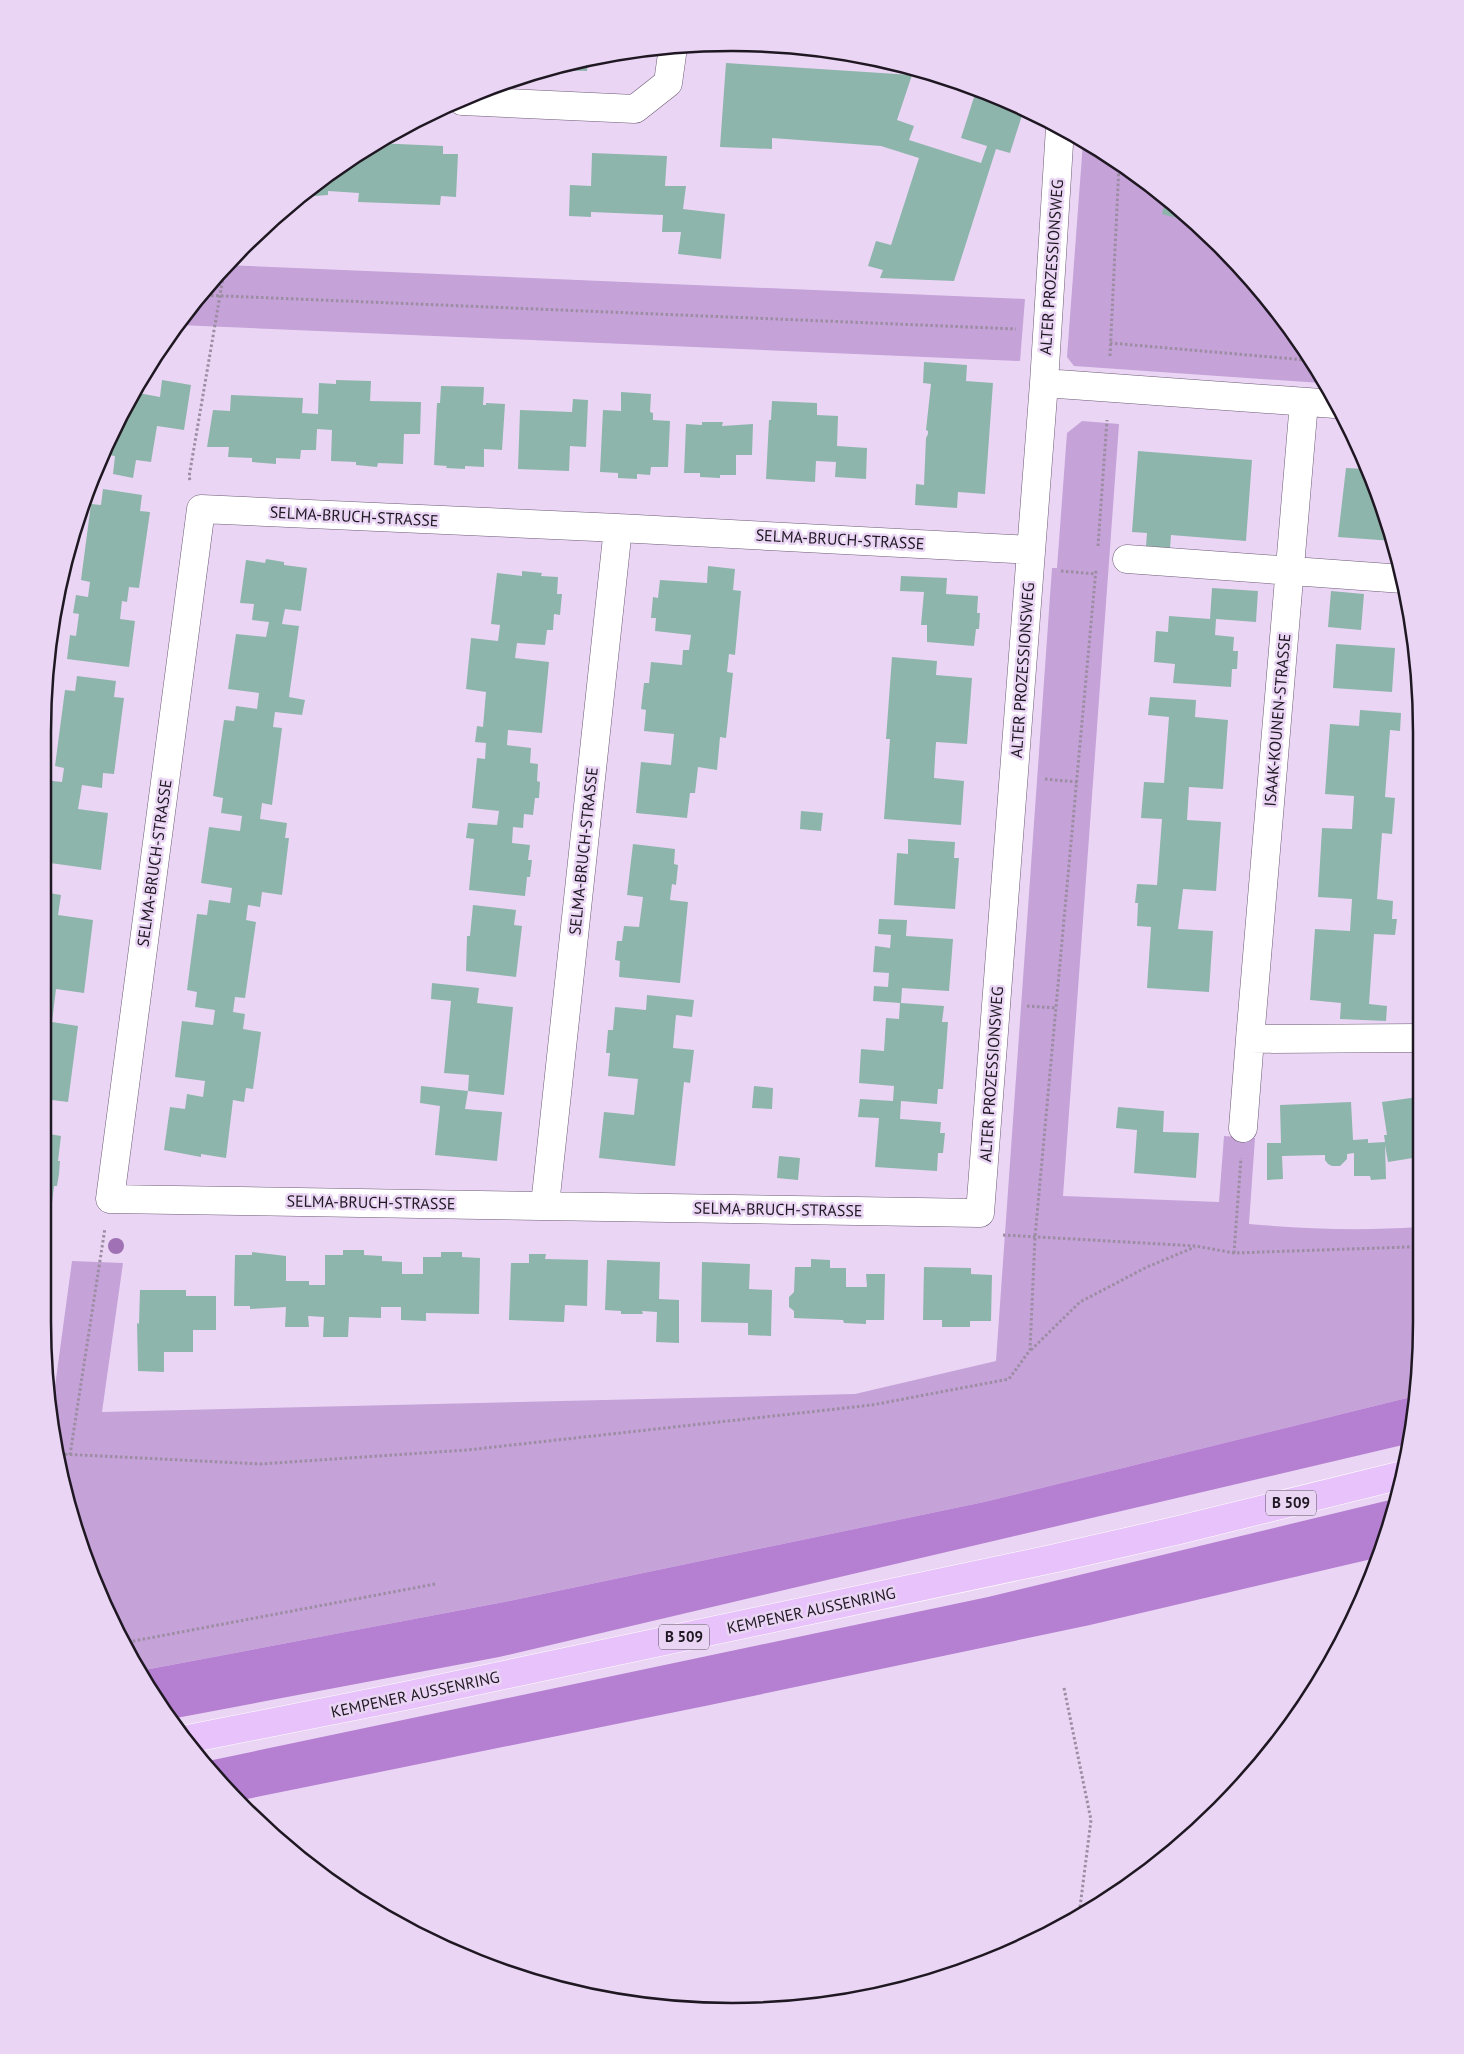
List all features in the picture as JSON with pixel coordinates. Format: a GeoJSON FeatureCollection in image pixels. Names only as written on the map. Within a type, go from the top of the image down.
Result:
{"type":"FeatureCollection","features":[{"type":"Feature","properties":{"kind":"main road","name":"KEMPENER AUSSENRING"},"geometry":{"type":"LineString","coordinates":[[194,1738],[415,1694],[1046,1560],[1180,1530],[1395,1477]]}},
{"type":"Feature","properties":{"kind":"street"},"geometry":{"type":"LineString","coordinates":[[475,102],[635,109],[668,83],[672,54]]}},
{"type":"Feature","properties":{"kind":"street","name":"ALTER PROZESSIONSWEG"},"geometry":{"type":"LineString","coordinates":[[980,1213],[1044,384],[1060,135]]}},
{"type":"Feature","properties":{"kind":"street"},"geometry":{"type":"LineString","coordinates":[[1044,384],[1328,404]]}},
{"type":"Feature","properties":{"kind":"street","name":"ISAAK-KOUNEN-STRASSE"},"geometry":{"type":"LineString","coordinates":[[1243,1128],[1304,402]]}},
{"type":"Feature","properties":{"kind":"street","name":"SELMA-BRUCH-STRASSE"},"geometry":{"type":"LineString","coordinates":[[980,1213],[110,1199],[201,509],[618,528],[1031,550]]}},
{"type":"Feature","properties":{"kind":"street","name":"SELMA-BRUCH-STRASSE"},"geometry":{"type":"LineString","coordinates":[[545,1205],[618,528]]}},
{"type":"Feature","properties":{"kind":"street"},"geometry":{"type":"LineString","coordinates":[[1127,559],[1395,578]]}},
{"type":"Feature","properties":{"kind":"street"},"geometry":{"type":"LineString","coordinates":[[1250,1039],[1413,1038]]}},
{"type":"Feature","properties":{"kind":"path"},"geometry":{"type":"LineString","coordinates":[[1097,554],[1109,389],[1119,172]]}},
{"type":"Feature","properties":{"kind":"path"},"geometry":{"type":"LineString","coordinates":[[201,509],[189,477],[223,280]]}},
{"type":"Feature","properties":{"kind":"path"},"geometry":{"type":"LineString","coordinates":[[210,295],[1047,330]]}},
{"type":"Feature","properties":{"kind":"path"},"geometry":{"type":"LineString","coordinates":[[1110,343],[1302,360]]}},
{"type":"Feature","properties":{"kind":"path"},"geometry":{"type":"LineString","coordinates":[[1030,1350],[1036,1237],[1096,564]]}},
{"type":"Feature","properties":{"kind":"path"},"geometry":{"type":"LineString","coordinates":[[1234,1253],[1243,1128]]}},
{"type":"Feature","properties":{"kind":"path"},"geometry":{"type":"LineString","coordinates":[[70,1455],[110,1199]]}},
{"type":"Feature","properties":{"kind":"path"},"geometry":{"type":"LineString","coordinates":[[980,1213],[998,1235],[1196,1246],[1234,1253],[1413,1246]]}},
{"type":"Feature","properties":{"kind":"path"},"geometry":{"type":"LineString","coordinates":[[64,1454],[260,1464],[477,1449],[872,1405],[1009,1379],[1030,1350],[1080,1302],[1196,1246]]}},
{"type":"Feature","properties":{"kind":"path"},"geometry":{"type":"LineString","coordinates":[[131,1641],[435,1584]]}},
{"type":"Feature","properties":{"kind":"path"},"geometry":{"type":"LineString","coordinates":[[1064,1688],[1091,1820],[1079,1908]]}},
{"type":"Feature","properties":{"kind":"shaded area"},"geometry":{"type":"Polygon","coordinates":[[[1083,149],[1146,192],[1181,220],[1213,251],[1244,283],[1272,318],[1316,383],[1074,366],[1067,357],[1083,149]]]}},
{"type":"Feature","properties":{"kind":"shaded area"},"geometry":{"type":"Polygon","coordinates":[[[237,265],[1025,299],[1020,361],[187,325],[220,283],[237,265]]]}},
{"type":"Feature","properties":{"kind":"shaded area"},"geometry":{"type":"Polygon","coordinates":[[[1082,421],[1119,424],[1063,1196],[1219,1202],[1224,1136],[1255,1138],[1249,1224],[1334,1229],[1413,1227],[1413,1322],[1408,1398],[984,1502],[504,1602],[147,1670],[121,1623],[103,1583],[87,1541],[64,1455],[55,1387],[72,1261],[123,1263],[102,1412],[855,1394],[996,1361],[1052,568],[1057,568],[1067,433],[1082,421]]]}},
{"type":"Feature","properties":{"kind":"shaded area"},"geometry":{"type":"Polygon","coordinates":[[[1408,1398],[1402,1445],[499,1657],[179,1718],[147,1670],[504,1602],[984,1502],[1408,1398]]]}},
{"type":"Feature","properties":{"kind":"shaded area"},"geometry":{"type":"Polygon","coordinates":[[[1389,1500],[1370,1559],[1090,1625],[710,1705],[247,1799],[211,1760],[988,1597],[1389,1500]]]}},
{"type":"Feature","properties":{"kind":"building"},"geometry":{"type":"Polygon","coordinates":[[[726,63],[912,75],[897,120],[914,126],[909,140],[981,163],[987,146],[961,138],[974,96],[1022,116],[1010,153],[996,149],[954,281],[880,278],[883,270],[868,266],[876,241],[891,245],[919,158],[881,146],[772,138],[772,149],[720,147],[726,63]]]}},
{"type":"Feature","properties":{"kind":"building"},"geometry":{"type":"Polygon","coordinates":[[[587,67],[587,71],[571,71],[587,67]]]}},
{"type":"Feature","properties":{"kind":"building"},"geometry":{"type":"Polygon","coordinates":[[[389,144],[443,146],[443,154],[458,154],[456,197],[441,196],[440,205],[358,202],[359,193],[328,191],[328,195],[313,196],[354,166],[389,144]]]}},
{"type":"Feature","properties":{"kind":"building"},"geometry":{"type":"Polygon","coordinates":[[[592,153],[667,156],[665,186],[686,186],[683,209],[725,214],[721,259],[678,254],[681,232],[662,232],[663,215],[591,212],[591,217],[569,216],[570,185],[591,186],[592,153]]]}},
{"type":"Feature","properties":{"kind":"building"},"geometry":{"type":"Polygon","coordinates":[[[1164,206],[1179,219],[1162,214],[1164,206]]]}},
{"type":"Feature","properties":{"kind":"building"},"geometry":{"type":"Polygon","coordinates":[[[924,362],[967,365],[966,381],[993,383],[985,494],[958,492],[957,508],[915,505],[916,484],[924,485],[926,438],[928,434],[926,430],[931,384],[923,383],[924,362]]]}},
{"type":"Feature","properties":{"kind":"building"},"geometry":{"type":"Polygon","coordinates":[[[162,380],[191,385],[184,430],[157,426],[151,462],[136,460],[133,478],[113,474],[115,456],[110,455],[141,394],[160,397],[162,380]]]}},
{"type":"Feature","properties":{"kind":"building"},"geometry":{"type":"Polygon","coordinates":[[[336,380],[371,381],[370,401],[421,402],[420,434],[404,434],[403,464],[378,463],[377,467],[356,465],[356,462],[331,461],[332,430],[317,429],[316,450],[301,450],[300,459],[276,458],[276,464],[252,462],[252,458],[228,457],[229,447],[207,447],[213,410],[230,411],[231,395],[303,398],[302,413],[318,414],[319,383],[336,384],[336,380]]]}},
{"type":"Feature","properties":{"kind":"building"},"geometry":{"type":"Polygon","coordinates":[[[441,386],[484,387],[483,405],[486,405],[486,403],[505,404],[502,450],[484,449],[484,467],[465,466],[465,469],[434,465],[437,403],[440,403],[441,386]]]}},
{"type":"Feature","properties":{"kind":"building"},"geometry":{"type":"Polygon","coordinates":[[[621,392],[651,394],[650,412],[653,413],[653,420],[670,421],[668,467],[651,467],[650,475],[637,474],[637,479],[618,478],[618,473],[600,472],[603,410],[621,411],[621,392]]]}},
{"type":"Feature","properties":{"kind":"building"},"geometry":{"type":"Polygon","coordinates":[[[573,399],[588,400],[586,447],[570,446],[569,471],[518,469],[520,410],[572,412],[573,399]]]}},
{"type":"Feature","properties":{"kind":"building"},"geometry":{"type":"Polygon","coordinates":[[[772,401],[817,403],[817,415],[838,416],[837,446],[867,448],[866,479],[835,477],[836,462],[816,461],[815,482],[766,479],[769,420],[771,420],[772,401]]]}},
{"type":"Feature","properties":{"kind":"building"},"geometry":{"type":"Polygon","coordinates":[[[702,422],[723,422],[722,426],[753,424],[752,455],[736,455],[736,475],[720,475],[720,478],[700,477],[700,473],[684,473],[686,424],[702,425],[702,422]]]}},
{"type":"Feature","properties":{"kind":"building"},"geometry":{"type":"Polygon","coordinates":[[[1138,451],[1252,460],[1246,541],[1171,535],[1170,548],[1146,546],[1147,533],[1132,532],[1138,451]]]}},
{"type":"Feature","properties":{"kind":"building"},"geometry":{"type":"Polygon","coordinates":[[[1346,468],[1360,469],[1385,540],[1338,537],[1346,468]]]}},
{"type":"Feature","properties":{"kind":"building"},"geometry":{"type":"Polygon","coordinates":[[[103,489],[142,495],[140,511],[150,512],[139,588],[129,587],[127,602],[122,601],[120,619],[135,621],[129,667],[67,659],[70,635],[76,636],[79,614],[73,613],[76,595],[88,597],[90,582],[81,580],[91,504],[101,505],[103,489]]]}},
{"type":"Feature","properties":{"kind":"building"},"geometry":{"type":"Polygon","coordinates":[[[266,559],[284,562],[284,565],[307,568],[301,611],[285,609],[282,624],[299,626],[289,697],[305,700],[302,715],[275,712],[273,727],[282,728],[272,805],[262,803],[260,819],[287,823],[285,838],[289,838],[282,895],[262,892],[260,907],[248,905],[246,920],[256,922],[245,998],[235,997],[233,1012],[245,1014],[243,1029],[261,1032],[253,1089],[246,1088],[244,1102],[233,1100],[226,1158],[201,1154],[201,1157],[164,1150],[170,1107],[185,1109],[187,1094],[203,1097],[205,1081],[175,1077],[182,1021],[213,1025],[215,1010],[195,1007],[197,992],[187,990],[197,914],[207,915],[209,900],[230,903],[232,888],[201,883],[209,827],[240,831],[242,816],[221,813],[223,798],[213,796],[224,720],[234,721],[236,706],[257,709],[259,693],[228,689],[236,634],[266,637],[269,622],[252,620],[254,604],[240,603],[246,560],[265,563],[266,559]]]}},
{"type":"Feature","properties":{"kind":"building"},"geometry":{"type":"Polygon","coordinates":[[[708,566],[735,569],[733,590],[741,591],[735,655],[729,654],[727,672],[733,673],[726,738],[720,737],[717,770],[698,767],[695,793],[690,793],[687,818],[636,813],[641,762],[671,765],[674,734],[644,731],[646,710],[641,709],[644,683],[649,683],[651,662],[682,665],[683,650],[689,650],[691,635],[655,631],[656,618],[651,618],[653,597],[658,598],[660,580],[707,583],[708,566]]]}},
{"type":"Feature","properties":{"kind":"building"},"geometry":{"type":"Polygon","coordinates":[[[522,571],[542,573],[541,576],[558,577],[557,594],[562,594],[560,615],[554,614],[553,630],[547,630],[545,645],[517,643],[515,658],[549,662],[542,733],[508,730],[507,745],[531,748],[530,763],[538,764],[537,781],[540,782],[539,798],[535,798],[533,815],[524,814],[523,828],[513,827],[512,843],[530,845],[528,860],[532,860],[530,877],[527,877],[525,896],[469,890],[474,839],[466,838],[468,823],[497,825],[499,811],[472,808],[477,758],[485,759],[486,743],[475,742],[477,726],[483,727],[486,692],[466,689],[471,638],[498,641],[500,625],[491,624],[497,573],[522,576],[522,571]]]}},
{"type":"Feature","properties":{"kind":"building"},"geometry":{"type":"Polygon","coordinates":[[[901,576],[947,578],[946,594],[978,596],[977,613],[980,613],[979,629],[976,629],[974,646],[927,642],[927,625],[921,625],[924,592],[900,591],[901,576]]]}},
{"type":"Feature","properties":{"kind":"building"},"geometry":{"type":"Polygon","coordinates":[[[1212,588],[1258,591],[1256,622],[1216,619],[1215,635],[1234,637],[1233,651],[1238,651],[1237,669],[1232,669],[1231,687],[1173,683],[1175,664],[1154,662],[1156,631],[1168,632],[1169,616],[1210,619],[1212,588]]]}},
{"type":"Feature","properties":{"kind":"building"},"geometry":{"type":"Polygon","coordinates":[[[1331,591],[1364,594],[1361,630],[1328,627],[1331,591]]]}},
{"type":"Feature","properties":{"kind":"building"},"geometry":{"type":"Polygon","coordinates":[[[1336,644],[1395,648],[1392,692],[1333,688],[1336,644]]]}},
{"type":"Feature","properties":{"kind":"building"},"geometry":{"type":"Polygon","coordinates":[[[892,657],[937,661],[936,675],[972,678],[967,744],[936,742],[934,778],[964,781],[961,825],[884,819],[890,739],[886,739],[892,657]]]}},
{"type":"Feature","properties":{"kind":"building"},"geometry":{"type":"Polygon","coordinates":[[[77,676],[116,681],[114,697],[124,698],[114,774],[103,773],[102,788],[82,785],[78,809],[108,813],[101,870],[51,863],[51,781],[62,782],[64,768],[55,766],[65,690],[75,691],[77,676]]]}},
{"type":"Feature","properties":{"kind":"building"},"geometry":{"type":"Polygon","coordinates":[[[1150,697],[1196,700],[1195,717],[1228,720],[1223,789],[1189,787],[1187,820],[1221,822],[1216,891],[1183,889],[1178,929],[1213,931],[1209,992],[1147,988],[1151,927],[1137,926],[1138,903],[1135,903],[1137,884],[1157,885],[1162,819],[1141,818],[1144,782],[1164,783],[1169,717],[1148,715],[1150,697]]]}},
{"type":"Feature","properties":{"kind":"building"},"geometry":{"type":"Polygon","coordinates":[[[1360,710],[1401,713],[1400,731],[1390,730],[1385,797],[1395,798],[1392,834],[1382,833],[1377,899],[1393,901],[1392,919],[1397,919],[1395,935],[1374,934],[1369,1004],[1387,1006],[1386,1021],[1340,1019],[1341,1003],[1310,1000],[1315,929],[1350,931],[1352,899],[1318,897],[1322,828],[1352,829],[1354,796],[1325,794],[1330,724],[1359,726],[1360,710]]]}},
{"type":"Feature","properties":{"kind":"building"},"geometry":{"type":"Polygon","coordinates":[[[801,811],[823,813],[821,831],[800,829],[801,811]]]}},
{"type":"Feature","properties":{"kind":"building"},"geometry":{"type":"Polygon","coordinates":[[[908,839],[955,842],[954,858],[959,858],[955,909],[894,905],[897,853],[908,854],[908,839]]]}},
{"type":"Feature","properties":{"kind":"building"},"geometry":{"type":"Polygon","coordinates":[[[633,844],[675,849],[674,864],[678,865],[676,885],[672,884],[670,900],[688,902],[680,983],[619,977],[620,961],[615,960],[617,941],[622,941],[624,926],[639,927],[643,897],[627,895],[633,844]]]}},
{"type":"Feature","properties":{"kind":"building"},"geometry":{"type":"Polygon","coordinates":[[[51,893],[61,895],[58,915],[93,920],[84,993],[56,989],[52,1022],[78,1026],[68,1102],[52,1100],[51,1106],[51,893]]]}},
{"type":"Feature","properties":{"kind":"building"},"geometry":{"type":"Polygon","coordinates":[[[473,905],[516,910],[514,925],[522,926],[516,977],[466,971],[467,936],[470,936],[473,905]]]}},
{"type":"Feature","properties":{"kind":"building"},"geometry":{"type":"Polygon","coordinates":[[[879,919],[907,920],[906,936],[953,939],[949,991],[902,988],[901,1003],[944,1006],[942,1022],[948,1022],[943,1089],[938,1089],[937,1104],[901,1101],[900,1119],[941,1122],[940,1133],[945,1133],[943,1153],[938,1153],[937,1171],[875,1167],[879,1118],[858,1117],[860,1099],[893,1101],[894,1086],[859,1083],[861,1049],[884,1051],[886,1018],[899,1019],[900,1003],[873,1001],[874,986],[888,987],[889,973],[873,972],[875,946],[890,948],[891,935],[878,934],[879,919]]]}},
{"type":"Feature","properties":{"kind":"building"},"geometry":{"type":"Polygon","coordinates":[[[432,983],[479,988],[477,1003],[513,1007],[504,1095],[468,1091],[469,1075],[444,1073],[451,1001],[431,999],[432,983]]]}},
{"type":"Feature","properties":{"kind":"building"},"geometry":{"type":"Polygon","coordinates":[[[647,995],[694,1000],[692,1017],[676,1015],[673,1048],[694,1050],[690,1083],[684,1082],[675,1166],[599,1158],[604,1112],[634,1115],[638,1079],[608,1076],[610,1053],[606,1053],[608,1030],[613,1030],[615,1007],[646,1010],[647,995]]]}},
{"type":"Feature","properties":{"kind":"building"},"geometry":{"type":"Polygon","coordinates":[[[421,1086],[468,1091],[465,1109],[502,1112],[497,1161],[435,1155],[440,1106],[420,1103],[421,1086]]]}},
{"type":"Feature","properties":{"kind":"building"},"geometry":{"type":"Polygon","coordinates":[[[754,1086],[773,1088],[772,1109],[752,1108],[754,1086]]]}},
{"type":"Feature","properties":{"kind":"building"},"geometry":{"type":"Polygon","coordinates":[[[1413,1098],[1413,1158],[1388,1162],[1385,1145],[1386,1179],[1371,1180],[1370,1176],[1354,1176],[1354,1153],[1347,1154],[1347,1159],[1340,1166],[1328,1164],[1325,1160],[1325,1155],[1282,1156],[1283,1179],[1267,1180],[1267,1143],[1281,1143],[1280,1105],[1351,1102],[1353,1140],[1368,1139],[1368,1143],[1385,1142],[1384,1135],[1387,1135],[1382,1102],[1413,1098]]]}},
{"type":"Feature","properties":{"kind":"building"},"geometry":{"type":"Polygon","coordinates":[[[1118,1107],[1164,1111],[1163,1132],[1199,1133],[1196,1178],[1134,1173],[1137,1130],[1116,1128],[1118,1107]]]}},
{"type":"Feature","properties":{"kind":"building"},"geometry":{"type":"Polygon","coordinates":[[[51,1134],[61,1136],[58,1161],[60,1161],[59,1174],[57,1186],[54,1186],[51,1212],[51,1134]]]}},
{"type":"Feature","properties":{"kind":"building"},"geometry":{"type":"Polygon","coordinates":[[[779,1156],[800,1158],[798,1180],[777,1178],[779,1156]]]}},
{"type":"Feature","properties":{"kind":"building"},"geometry":{"type":"Polygon","coordinates":[[[343,1250],[364,1250],[364,1255],[382,1256],[382,1261],[402,1262],[402,1274],[423,1274],[423,1257],[441,1257],[441,1252],[462,1252],[462,1257],[480,1258],[479,1314],[426,1313],[426,1321],[401,1320],[401,1307],[381,1307],[381,1318],[349,1317],[348,1337],[323,1337],[324,1317],[308,1316],[309,1327],[285,1327],[286,1307],[250,1309],[250,1306],[234,1306],[235,1255],[252,1255],[252,1252],[286,1256],[286,1281],[309,1281],[309,1285],[325,1285],[325,1255],[343,1255],[343,1250]]]}},
{"type":"Feature","properties":{"kind":"building"},"geometry":{"type":"Polygon","coordinates":[[[529,1254],[546,1254],[545,1259],[588,1260],[587,1306],[565,1305],[564,1322],[509,1320],[511,1263],[529,1263],[529,1254]]]}},
{"type":"Feature","properties":{"kind":"building"},"geometry":{"type":"Polygon","coordinates":[[[811,1259],[830,1260],[830,1268],[846,1268],[846,1287],[867,1287],[866,1274],[885,1274],[884,1320],[866,1320],[866,1324],[844,1323],[843,1320],[794,1318],[794,1311],[789,1307],[789,1297],[794,1292],[795,1267],[811,1267],[811,1259]]]}},
{"type":"Feature","properties":{"kind":"building"},"geometry":{"type":"Polygon","coordinates":[[[607,1260],[660,1262],[659,1299],[679,1300],[679,1343],[656,1342],[657,1312],[642,1311],[643,1314],[621,1314],[621,1311],[605,1310],[607,1260]]]}},
{"type":"Feature","properties":{"kind":"building"},"geometry":{"type":"Polygon","coordinates":[[[702,1262],[750,1264],[749,1289],[772,1290],[771,1336],[748,1335],[748,1323],[701,1322],[702,1262]]]}},
{"type":"Feature","properties":{"kind":"building"},"geometry":{"type":"Polygon","coordinates":[[[924,1267],[971,1268],[971,1274],[992,1275],[991,1321],[970,1321],[970,1327],[942,1327],[942,1320],[923,1320],[924,1267]]]}},
{"type":"Feature","properties":{"kind":"building"},"geometry":{"type":"Polygon","coordinates":[[[140,1290],[186,1290],[186,1296],[216,1296],[216,1330],[193,1330],[193,1352],[164,1352],[164,1372],[138,1371],[137,1323],[139,1324],[140,1290]]]}}]}
